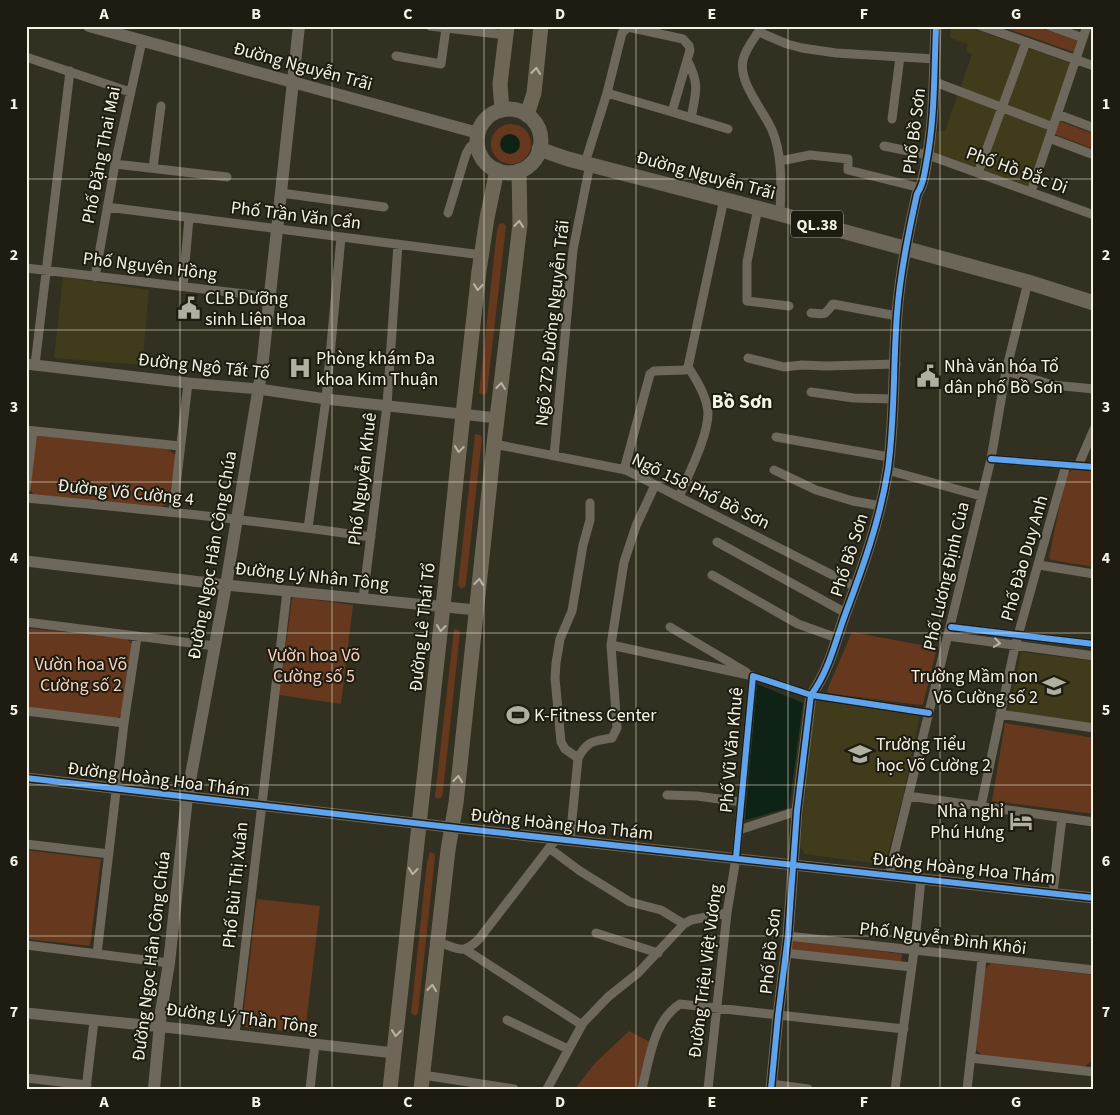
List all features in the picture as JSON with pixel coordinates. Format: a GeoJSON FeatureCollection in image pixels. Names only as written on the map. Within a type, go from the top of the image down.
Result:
{"type":"FeatureCollection","features":[{"type":"Feature","properties":{"kind":"highway"},"geometry":{"type":"LineString","coordinates":[[502,110],[516,110],[527,115],[534,121],[541,139],[539,149],[532,162],[519,171],[508,172],[489,166],[480,153],[478,137],[487,118],[502,110]]}},
{"type":"Feature","properties":{"kind":"highway","name":"Đường Nguyễn Trãi"},"geometry":{"type":"LineString","coordinates":[[539,149],[588,164],[758,208],[1028,282],[1094,303]]}},
{"type":"Feature","properties":{"kind":"main road","name":"Đường Nguyễn Trãi"},"geometry":{"type":"LineString","coordinates":[[88,26],[292,82],[478,137]]}},
{"type":"Feature","properties":{"kind":"main road","name":"Đường Ngọc Hân Công Chúa"},"geometry":{"type":"LineString","coordinates":[[154,1089],[187,797],[226,585],[259,389],[299,26]]}},
{"type":"Feature","properties":{"kind":"main road"},"geometry":{"type":"LineString","coordinates":[[527,115],[534,89],[541,26]]}},
{"type":"Feature","properties":{"kind":"main road"},"geometry":{"type":"LineString","coordinates":[[502,110],[500,84],[506,31]]}},
{"type":"Feature","properties":{"kind":"main road","name":"Đường Lê Thái Tổ"},"geometry":{"type":"LineString","coordinates":[[390,1089],[463,414],[487,218],[497,170]]}},
{"type":"Feature","properties":{"kind":"main road"},"geometry":{"type":"LineString","coordinates":[[422,1082],[456,803],[520,213],[519,171]]}},
{"type":"Feature","properties":{"kind":"street"},"geometry":{"type":"LineString","coordinates":[[430,26],[506,31]]}},
{"type":"Feature","properties":{"kind":"street","name":"Phố Bồ Sơn"},"geometry":{"type":"LineString","coordinates":[[771,1087],[788,936],[797,811],[811,694],[820,682],[831,657],[868,554],[881,506],[888,470],[896,364],[897,316],[905,249],[917,194],[922,188],[928,155],[935,82],[936,26]]}},
{"type":"Feature","properties":{"kind":"street"},"geometry":{"type":"LineString","coordinates":[[981,26],[1094,66]]}},
{"type":"Feature","properties":{"kind":"street"},"geometry":{"type":"LineString","coordinates":[[1050,26],[1083,38]]}},
{"type":"Feature","properties":{"kind":"street"},"geometry":{"type":"LineString","coordinates":[[1031,192],[1087,26]]}},
{"type":"Feature","properties":{"kind":"street"},"geometry":{"type":"LineString","coordinates":[[628,27],[683,39],[689,46],[687,60],[672,112]]}},
{"type":"Feature","properties":{"kind":"street","name":"Ngõ 272 Đường Nguyễn Trãi"},"geometry":{"type":"LineString","coordinates":[[554,456],[573,250],[588,164],[622,33],[628,27]]}},
{"type":"Feature","properties":{"kind":"street"},"geometry":{"type":"LineString","coordinates":[[396,56],[441,64],[446,28]]}},
{"type":"Feature","properties":{"kind":"street"},"geometry":{"type":"LineString","coordinates":[[780,214],[780,161],[772,130],[752,98],[744,72],[743,61],[761,29],[787,44],[802,48],[836,53],[935,60]]}},
{"type":"Feature","properties":{"kind":"street","name":"Phố Đặng Thai Mai"},"geometry":{"type":"LineString","coordinates":[[95,276],[115,164],[142,41]]}},
{"type":"Feature","properties":{"kind":"street"},"geometry":{"type":"LineString","coordinates":[[978,173],[1026,42]]}},
{"type":"Feature","properties":{"kind":"street"},"geometry":{"type":"LineString","coordinates":[[26,57],[130,92]]}},
{"type":"Feature","properties":{"kind":"street"},"geometry":{"type":"LineString","coordinates":[[892,119],[900,57]]}},
{"type":"Feature","properties":{"kind":"street"},"geometry":{"type":"LineString","coordinates":[[687,60],[696,82],[696,93],[691,118]]}},
{"type":"Feature","properties":{"kind":"street"},"geometry":{"type":"LineString","coordinates":[[31,364],[70,71]]}},
{"type":"Feature","properties":{"kind":"street"},"geometry":{"type":"LineString","coordinates":[[935,82],[1053,127]]}},
{"type":"Feature","properties":{"kind":"street"},"geometry":{"type":"LineString","coordinates":[[607,92],[728,130]]}},
{"type":"Feature","properties":{"kind":"street"},"geometry":{"type":"LineString","coordinates":[[153,168],[161,106]]}},
{"type":"Feature","properties":{"kind":"street"},"geometry":{"type":"LineString","coordinates":[[1057,114],[1094,128]]}},
{"type":"Feature","properties":{"kind":"street"},"geometry":{"type":"LineString","coordinates":[[448,213],[466,154],[478,137]]}},
{"type":"Feature","properties":{"kind":"street"},"geometry":{"type":"LineString","coordinates":[[1049,138],[1094,155]]}},
{"type":"Feature","properties":{"kind":"street","name":"Phố Hồ Đắc Di"},"geometry":{"type":"LineString","coordinates":[[884,146],[928,155],[1094,215]]}},
{"type":"Feature","properties":{"kind":"street"},"geometry":{"type":"LineString","coordinates":[[780,161],[810,155],[848,159],[848,170],[922,188]]}},
{"type":"Feature","properties":{"kind":"street"},"geometry":{"type":"LineString","coordinates":[[115,164],[228,177]]}},
{"type":"Feature","properties":{"kind":"street"},"geometry":{"type":"LineString","coordinates":[[281,193],[384,207]]}},
{"type":"Feature","properties":{"kind":"street"},"geometry":{"type":"LineString","coordinates":[[624,470],[650,374],[654,371],[685,370],[688,367],[724,199]]}},
{"type":"Feature","properties":{"kind":"street","name":"Phố Trần Văn Cẩn"},"geometry":{"type":"LineString","coordinates":[[107,207],[482,255]]}},
{"type":"Feature","properties":{"kind":"street"},"geometry":{"type":"LineString","coordinates":[[758,208],[747,262],[747,301],[790,306]]}},
{"type":"Feature","properties":{"kind":"street"},"geometry":{"type":"LineString","coordinates":[[183,286],[189,218]]}},
{"type":"Feature","properties":{"kind":"street"},"geometry":{"type":"LineString","coordinates":[[308,528],[326,399],[340,237]]}},
{"type":"Feature","properties":{"kind":"street","name":"Phố Nguyễn Khuê"},"geometry":{"type":"LineString","coordinates":[[363,598],[388,406],[398,244]]}},
{"type":"Feature","properties":{"kind":"street","name":"Phố Nguyên Hồng"},"geometry":{"type":"LineString","coordinates":[[26,268],[270,297]]}},
{"type":"Feature","properties":{"kind":"street","name":"Phố Lương Định Của"},"geometry":{"type":"LineString","coordinates":[[889,875],[991,459],[1006,371],[1028,282]]}},
{"type":"Feature","properties":{"kind":"street"},"geometry":{"type":"LineString","coordinates":[[811,313],[828,312],[833,304],[897,316]]}},
{"type":"Feature","properties":{"kind":"street"},"geometry":{"type":"LineString","coordinates":[[748,358],[784,367],[802,365],[896,364]]}},
{"type":"Feature","properties":{"kind":"street","name":"Đường Ngô Tất Tố"},"geometry":{"type":"LineString","coordinates":[[31,364],[497,418]]}},
{"type":"Feature","properties":{"kind":"street"},"geometry":{"type":"LineString","coordinates":[[679,497],[703,437],[708,413],[696,378],[688,367]]}},
{"type":"Feature","properties":{"kind":"street"},"geometry":{"type":"LineString","coordinates":[[1006,371],[1053,385],[1094,389]]}},
{"type":"Feature","properties":{"kind":"street"},"geometry":{"type":"LineString","coordinates":[[173,512],[188,383]]}},
{"type":"Feature","properties":{"kind":"street"},"geometry":{"type":"LineString","coordinates":[[811,392],[854,398],[893,399]]}},
{"type":"Feature","properties":{"kind":"street"},"geometry":{"type":"LineString","coordinates":[[1078,466],[1090,447],[1094,429]]}},
{"type":"Feature","properties":{"kind":"street"},"geometry":{"type":"LineString","coordinates":[[26,489],[29,431],[180,446]]}},
{"type":"Feature","properties":{"kind":"street"},"geometry":{"type":"LineString","coordinates":[[776,437],[889,456]]}},
{"type":"Feature","properties":{"kind":"street","name":"Ngõ 158 Phố Bồ Sơn"},"geometry":{"type":"LineString","coordinates":[[494,444],[624,470],[856,587]]}},
{"type":"Feature","properties":{"kind":"street"},"geometry":{"type":"LineString","coordinates":[[991,459],[1094,467]]}},
{"type":"Feature","properties":{"kind":"street","name":"Phố Đào Duy Anh"},"geometry":{"type":"LineString","coordinates":[[981,806],[1015,646],[1066,465]]}},
{"type":"Feature","properties":{"kind":"street"},"geometry":{"type":"LineString","coordinates":[[774,470],[816,490],[853,501],[881,506]]}},
{"type":"Feature","properties":{"kind":"street"},"geometry":{"type":"LineString","coordinates":[[888,470],[981,496]]}},
{"type":"Feature","properties":{"kind":"street"},"geometry":{"type":"LineString","coordinates":[[570,840],[578,758],[588,744],[600,739],[612,738],[617,728],[611,646],[624,562],[636,526],[655,485]]}},
{"type":"Feature","properties":{"kind":"street","name":"Đường Võ Cường 4"},"geometry":{"type":"LineString","coordinates":[[26,498],[173,512],[236,521],[308,528],[371,538]]}},
{"type":"Feature","properties":{"kind":"street"},"geometry":{"type":"LineString","coordinates":[[578,758],[565,749],[561,742],[555,678],[560,639],[572,611],[583,544],[590,520],[590,503]]}},
{"type":"Feature","properties":{"kind":"street"},"geometry":{"type":"LineString","coordinates":[[717,542],[846,614]]}},
{"type":"Feature","properties":{"kind":"street","name":"Đường Lý Nhân Tông"},"geometry":{"type":"LineString","coordinates":[[26,561],[226,585],[476,610]]}},
{"type":"Feature","properties":{"kind":"street"},"geometry":{"type":"LineString","coordinates":[[1039,565],[1094,574]]}},
{"type":"Feature","properties":{"kind":"street"},"geometry":{"type":"LineString","coordinates":[[712,575],[798,624],[837,638]]}},
{"type":"Feature","properties":{"kind":"street","name":"Phố Bùi Thị Xuân"},"geometry":{"type":"LineString","coordinates":[[235,1034],[287,591]]}},
{"type":"Feature","properties":{"kind":"street"},"geometry":{"type":"LineString","coordinates":[[26,622],[215,646]]}},
{"type":"Feature","properties":{"kind":"street"},"geometry":{"type":"LineString","coordinates":[[670,627],[753,676]]}},
{"type":"Feature","properties":{"kind":"street"},"geometry":{"type":"LineString","coordinates":[[951,627],[1094,644]]}},
{"type":"Feature","properties":{"kind":"street"},"geometry":{"type":"LineString","coordinates":[[948,636],[1094,656]]}},
{"type":"Feature","properties":{"kind":"street"},"geometry":{"type":"LineString","coordinates":[[97,954],[124,723],[137,637]]}},
{"type":"Feature","properties":{"kind":"street"},"geometry":{"type":"LineString","coordinates":[[1078,654],[1080,642]]}},
{"type":"Feature","properties":{"kind":"street"},"geometry":{"type":"LineString","coordinates":[[611,646],[753,676]]}},
{"type":"Feature","properties":{"kind":"street","name":"Phố Vũ Văn Khuê"},"geometry":{"type":"LineString","coordinates":[[736,858],[753,676],[811,694],[929,713]]}},
{"type":"Feature","properties":{"kind":"street"},"geometry":{"type":"LineString","coordinates":[[26,711],[124,723]]}},
{"type":"Feature","properties":{"kind":"street"},"geometry":{"type":"LineString","coordinates":[[1000,714],[1094,728]]}},
{"type":"Feature","properties":{"kind":"street","name":"Đường Hoàng Hoa Thám"},"geometry":{"type":"LineString","coordinates":[[26,778],[261,806],[1094,898]]}},
{"type":"Feature","properties":{"kind":"street"},"geometry":{"type":"LineString","coordinates":[[667,795],[697,796],[741,802]]}},
{"type":"Feature","properties":{"kind":"street"},"geometry":{"type":"LineString","coordinates":[[908,796],[1094,822]]}},
{"type":"Feature","properties":{"kind":"street"},"geometry":{"type":"LineString","coordinates":[[739,830],[797,811]]}},
{"type":"Feature","properties":{"kind":"street"},"geometry":{"type":"LineString","coordinates":[[1052,893],[1062,818]]}},
{"type":"Feature","properties":{"kind":"street"},"geometry":{"type":"LineString","coordinates":[[466,950],[479,939],[556,839]]}},
{"type":"Feature","properties":{"kind":"street"},"geometry":{"type":"LineString","coordinates":[[26,844],[109,854]]}},
{"type":"Feature","properties":{"kind":"street"},"geometry":{"type":"LineString","coordinates":[[549,848],[580,871],[630,902],[661,910],[684,924]]}},
{"type":"Feature","properties":{"kind":"street","name":"Đường Triệu Việt Vương"},"geometry":{"type":"LineString","coordinates":[[708,1089],[727,913],[736,858]]}},
{"type":"Feature","properties":{"kind":"street"},"geometry":{"type":"LineString","coordinates":[[895,1089],[914,950],[921,879]]}},
{"type":"Feature","properties":{"kind":"street"},"geometry":{"type":"LineString","coordinates":[[547,1089],[582,1025],[608,997],[638,973],[684,924],[691,920],[727,913]]}},
{"type":"Feature","properties":{"kind":"street"},"geometry":{"type":"LineString","coordinates":[[596,934],[658,953]]}},
{"type":"Feature","properties":{"kind":"street","name":"Phố Nguyễn Đình Khôi"},"geometry":{"type":"LineString","coordinates":[[788,936],[1094,970]]}},
{"type":"Feature","properties":{"kind":"street"},"geometry":{"type":"LineString","coordinates":[[438,942],[466,950],[582,1025]]}},
{"type":"Feature","properties":{"kind":"street"},"geometry":{"type":"LineString","coordinates":[[26,945],[169,963]]}},
{"type":"Feature","properties":{"kind":"street","name":"Phố Nguyễn Đình Khôi"},"geometry":{"type":"LineString","coordinates":[[786,953],[911,967]]}},
{"type":"Feature","properties":{"kind":"street"},"geometry":{"type":"LineString","coordinates":[[967,1089],[982,959]]}},
{"type":"Feature","properties":{"kind":"street"},"geometry":{"type":"LineString","coordinates":[[642,1089],[658,1032],[666,1016],[680,1004],[904,1029]]}},
{"type":"Feature","properties":{"kind":"street","name":"Đường Lý Thần Tông"},"geometry":{"type":"LineString","coordinates":[[26,1013],[235,1034],[394,1053]]}},
{"type":"Feature","properties":{"kind":"street"},"geometry":{"type":"LineString","coordinates":[[507,1020],[568,1049]]}},
{"type":"Feature","properties":{"kind":"street"},"geometry":{"type":"LineString","coordinates":[[26,1078],[86,1087],[94,1021]]}},
{"type":"Feature","properties":{"kind":"street"},"geometry":{"type":"LineString","coordinates":[[310,1089],[315,1044]]}},
{"type":"Feature","properties":{"kind":"street"},"geometry":{"type":"LineString","coordinates":[[971,1058],[1094,1072]]}},
{"type":"Feature","properties":{"kind":"street"},"geometry":{"type":"LineString","coordinates":[[422,1082],[514,1089]]}},
{"type":"Feature","properties":{"kind":"street"},"geometry":{"type":"LineString","coordinates":[[771,1087],[808,1089]]}},
{"type":"Feature","properties":{"kind":"shaded area"},"geometry":{"type":"Polygon","coordinates":[[[951,26],[966,26],[1070,63],[1028,188],[931,153],[938,131],[945,131],[972,54],[966,51],[968,44],[950,38],[951,26]]]}},
{"type":"Feature","properties":{"kind":"shaded area"},"geometry":{"type":"Polygon","coordinates":[[[506,134],[514,134],[520,140],[520,148],[514,154],[506,154],[500,148],[500,140],[506,134]]]}},
{"type":"Feature","properties":{"kind":"shaded area"},"geometry":{"type":"Polygon","coordinates":[[[63,277],[149,290],[142,365],[54,358],[63,277]]]}},
{"type":"Feature","properties":{"kind":"shaded area","name":"Trường Mầm non Võ Cường số 2"},"geometry":{"type":"Polygon","coordinates":[[[1021,652],[1094,661],[1094,724],[1009,711],[1021,652]]]}},
{"type":"Feature","properties":{"kind":"shaded area"},"geometry":{"type":"Polygon","coordinates":[[[757,684],[803,703],[789,808],[745,820],[757,684]]]}},
{"type":"Feature","properties":{"kind":"shaded area","name":"Trường Tiểu học Võ Cường 2"},"geometry":{"type":"Polygon","coordinates":[[[820,699],[920,716],[904,792],[885,865],[805,854],[800,847],[813,704],[820,699]]]}},
{"type":"Feature","properties":{"kind":"green space"},"geometry":{"type":"Polygon","coordinates":[[[1000,26],[1036,26],[1077,41],[1073,52],[1000,26]]]}},
{"type":"Feature","properties":{"kind":"green space"},"geometry":{"type":"Polygon","coordinates":[[[1059,121],[1094,134],[1094,149],[1054,134],[1059,121]]]}},
{"type":"Feature","properties":{"kind":"green space"},"geometry":{"type":"Polygon","coordinates":[[[507,124],[515,124],[522,127],[528,133],[531,144],[528,155],[522,161],[515,164],[507,164],[500,161],[494,155],[491,148],[491,140],[494,133],[500,127],[507,124]]]}},
{"type":"Feature","properties":{"kind":"green space"},"geometry":{"type":"Polygon","coordinates":[[[503,223],[506,226],[487,392],[484,395],[479,393],[497,230],[499,224],[503,223]]]}},
{"type":"Feature","properties":{"kind":"green space"},"geometry":{"type":"Polygon","coordinates":[[[41,434],[167,449],[176,455],[169,501],[161,508],[34,495],[29,488],[35,437],[41,434]]]}},
{"type":"Feature","properties":{"kind":"green space"},"geometry":{"type":"Polygon","coordinates":[[[475,434],[480,435],[482,438],[466,583],[465,587],[461,589],[458,585],[475,434]]]}},
{"type":"Feature","properties":{"kind":"green space"},"geometry":{"type":"Polygon","coordinates":[[[1072,470],[1094,470],[1094,567],[1051,560],[1049,557],[1066,475],[1072,470]]]}},
{"type":"Feature","properties":{"kind":"green space","name":"Vườn hoa Võ Cường số 5"},"geometry":{"type":"Polygon","coordinates":[[[294,597],[353,605],[341,704],[279,695],[292,599],[294,597]]]}},
{"type":"Feature","properties":{"kind":"green space","name":"Vườn hoa Võ Cường số 2"},"geometry":{"type":"Polygon","coordinates":[[[26,628],[127,639],[132,644],[123,713],[117,719],[26,708],[26,628]]]}},
{"type":"Feature","properties":{"kind":"green space"},"geometry":{"type":"Polygon","coordinates":[[[454,629],[459,630],[460,633],[443,792],[442,797],[437,799],[435,796],[454,629]]]}},
{"type":"Feature","properties":{"kind":"green space"},"geometry":{"type":"Polygon","coordinates":[[[852,632],[937,648],[923,704],[827,693],[852,632]]]}},
{"type":"Feature","properties":{"kind":"green space"},"geometry":{"type":"Polygon","coordinates":[[[1005,723],[1094,738],[1094,814],[992,801],[1005,723]]]}},
{"type":"Feature","properties":{"kind":"green space"},"geometry":{"type":"Polygon","coordinates":[[[26,850],[101,859],[90,946],[26,939],[26,850]]]}},
{"type":"Feature","properties":{"kind":"green space"},"geometry":{"type":"Polygon","coordinates":[[[430,852],[435,854],[435,857],[418,1013],[415,1016],[411,1013],[427,862],[430,852]]]}},
{"type":"Feature","properties":{"kind":"green space"},"geometry":{"type":"Polygon","coordinates":[[[257,899],[320,906],[305,1033],[245,1027],[242,1024],[257,899]]]}},
{"type":"Feature","properties":{"kind":"green space"},"geometry":{"type":"Polygon","coordinates":[[[792,940],[902,954],[901,962],[791,949],[792,940]]]}},
{"type":"Feature","properties":{"kind":"green space"},"geometry":{"type":"Polygon","coordinates":[[[991,963],[1094,975],[1094,1043],[1091,1062],[1082,1068],[982,1055],[976,1050],[984,970],[991,963]]]}},
{"type":"Feature","properties":{"kind":"green space"},"geometry":{"type":"Polygon","coordinates":[[[629,1031],[650,1042],[638,1089],[575,1089],[595,1063],[629,1031]]]}},
{"type":"Feature","properties":{"kind":"cycle path"},"geometry":{"type":"LineString","coordinates":[[771,1089],[788,936],[797,811],[811,695],[831,656],[870,543],[885,488],[892,430],[898,299],[917,194],[923,180],[929,148],[934,96],[936,26]]}},
{"type":"Feature","properties":{"kind":"cycle path"},"geometry":{"type":"LineString","coordinates":[[991,459],[1094,467]]}},
{"type":"Feature","properties":{"kind":"cycle path"},"geometry":{"type":"LineString","coordinates":[[951,627],[1094,644]]}},
{"type":"Feature","properties":{"kind":"cycle path"},"geometry":{"type":"LineString","coordinates":[[736,858],[753,676],[811,695],[929,713]]}},
{"type":"Feature","properties":{"kind":"cycle path"},"geometry":{"type":"LineString","coordinates":[[26,778],[466,829],[1094,898]]}},
{"type":"Feature","properties":{"kind":"place","name":"CLB Dưỡng sinh Liên Hoa"},"geometry":{"type":"Point","coordinates":[189,308]}},
{"type":"Feature","properties":{"kind":"place","name":"Phòng khám Đa khoa Kim Thuận"},"geometry":{"type":"Point","coordinates":[300,368]}},
{"type":"Feature","properties":{"kind":"place","name":"Nhà văn hóa Tổ dân phố Bồ Sơn"},"geometry":{"type":"Point","coordinates":[928,376]}},
{"type":"Feature","properties":{"kind":"place","name":"Trường Mầm non Võ Cường số 2"},"geometry":{"type":"Point","coordinates":[1054,686]}},
{"type":"Feature","properties":{"kind":"place","name":"K-Fitness Center"},"geometry":{"type":"Point","coordinates":[518,715]}},
{"type":"Feature","properties":{"kind":"place","name":"Trường Tiểu học Võ Cường 2"},"geometry":{"type":"Point","coordinates":[860,754]}},
{"type":"Feature","properties":{"kind":"place","name":"Nhà nghỉ Phú Hưng"},"geometry":{"type":"Point","coordinates":[1021,821]}},
{"type":"Feature","properties":{"kind":"district","name":"Bồ Sơn"},"geometry":{"type":"Point","coordinates":[742,401]}}]}
